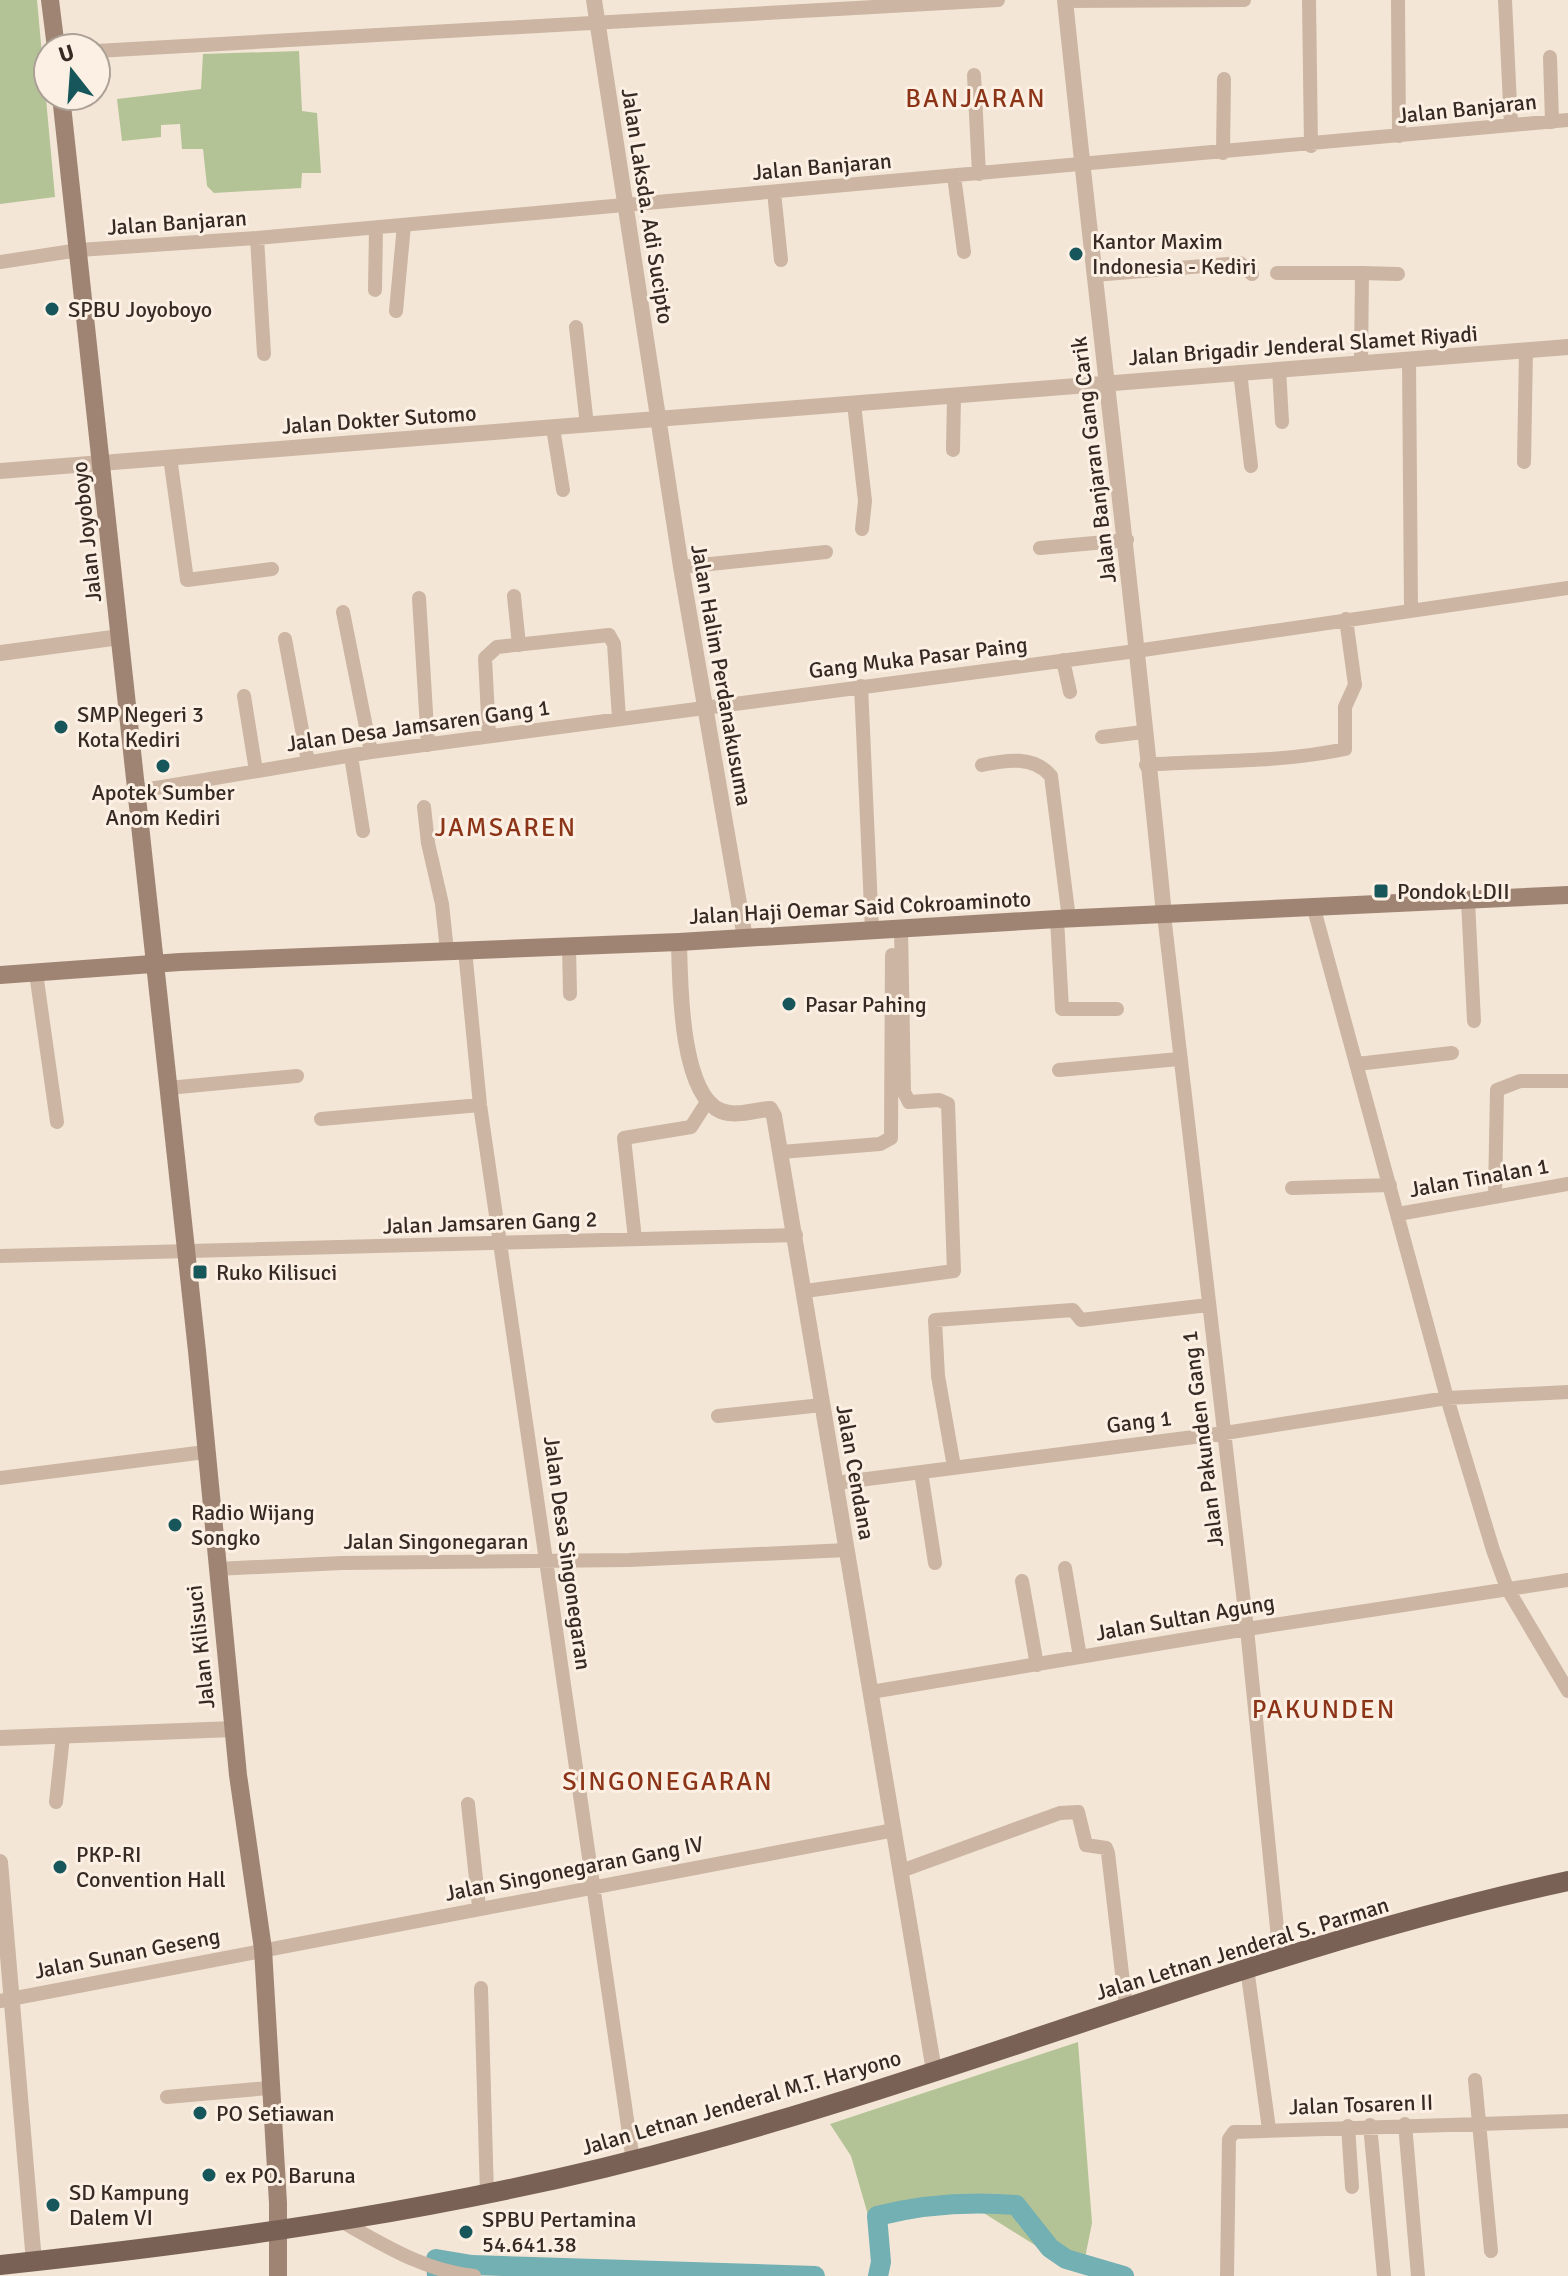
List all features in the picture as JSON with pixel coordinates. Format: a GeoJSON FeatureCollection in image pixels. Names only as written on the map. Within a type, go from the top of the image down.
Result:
{"type":"FeatureCollection","features":[{"type":"Feature","properties":{"kind":"main road"},"geometry":{"type":"LineString","coordinates":[[50,0],[54,32]]}},
{"type":"Feature","properties":{"kind":"main road","name":"Jalan Joyoboyo"},"geometry":{"type":"LineString","coordinates":[[63,112],[103,462],[154,964]]}},
{"type":"Feature","properties":{"kind":"main road","name":"Jalan Haji Oemar Said Cokroaminoto"},"geometry":{"type":"LineString","coordinates":[[0,975],[154,964],[679,942],[888,928],[1568,895]]}},
{"type":"Feature","properties":{"kind":"main road","name":"Jalan Kilisuci"},"geometry":{"type":"LineString","coordinates":[[154,964],[216,1569],[263,1949],[278,2276]]}},
{"type":"Feature","properties":{"kind":"main road","name":"Jalan Letnan Jenderal S. Parman"},"geometry":{"type":"LineString","coordinates":[[934,2071],[1280,1958],[1568,1881]]}},
{"type":"Feature","properties":{"kind":"main road","name":"Jalan Letnan Jenderal M.T. Haryono"},"geometry":{"type":"LineString","coordinates":[[0,2265],[277,2230],[487,2195],[633,2161],[934,2071]]}},
{"type":"Feature","properties":{"kind":"street","name":"Jalan Laksda. Adi Sucipto"},"geometry":{"type":"LineString","coordinates":[[594,0],[659,419]]}},
{"type":"Feature","properties":{"kind":"street"},"geometry":{"type":"LineString","coordinates":[[112,50],[598,21],[729,8],[998,0]]}},
{"type":"Feature","properties":{"kind":"street"},"geometry":{"type":"LineString","coordinates":[[1065,0],[1244,0]]}},
{"type":"Feature","properties":{"kind":"street","name":"Jalan Banjaran Gang Carik"},"geometry":{"type":"LineString","coordinates":[[1065,0],[1105,383],[1127,540],[1146,765],[1164,915]]}},
{"type":"Feature","properties":{"kind":"street"},"geometry":{"type":"LineString","coordinates":[[1309,0],[1311,146]]}},
{"type":"Feature","properties":{"kind":"street"},"geometry":{"type":"LineString","coordinates":[[1398,0],[1399,136]]}},
{"type":"Feature","properties":{"kind":"street"},"geometry":{"type":"LineString","coordinates":[[1505,0],[1511,125]]}},
{"type":"Feature","properties":{"kind":"street"},"geometry":{"type":"LineString","coordinates":[[1550,57],[1552,122]]}},
{"type":"Feature","properties":{"kind":"street"},"geometry":{"type":"LineString","coordinates":[[974,75],[979,174]]}},
{"type":"Feature","properties":{"kind":"street"},"geometry":{"type":"LineString","coordinates":[[1223,153],[1224,79]]}},
{"type":"Feature","properties":{"kind":"street","name":"Jalan Banjaran"},"geometry":{"type":"LineString","coordinates":[[0,262],[79,250],[376,228],[1311,146],[1568,120]]}},
{"type":"Feature","properties":{"kind":"street"},"geometry":{"type":"LineString","coordinates":[[954,176],[964,252]]}},
{"type":"Feature","properties":{"kind":"street"},"geometry":{"type":"LineString","coordinates":[[774,192],[781,260]]}},
{"type":"Feature","properties":{"kind":"street"},"geometry":{"type":"LineString","coordinates":[[396,311],[404,225]]}},
{"type":"Feature","properties":{"kind":"street"},"geometry":{"type":"LineString","coordinates":[[375,290],[376,228]]}},
{"type":"Feature","properties":{"kind":"street"},"geometry":{"type":"LineString","coordinates":[[257,238],[264,354]]}},
{"type":"Feature","properties":{"kind":"street"},"geometry":{"type":"LineString","coordinates":[[1094,275],[1240,263],[1252,274]]}},
{"type":"Feature","properties":{"kind":"street"},"geometry":{"type":"LineString","coordinates":[[1277,273],[1398,274]]}},
{"type":"Feature","properties":{"kind":"street"},"geometry":{"type":"LineString","coordinates":[[1361,363],[1362,273]]}},
{"type":"Feature","properties":{"kind":"street"},"geometry":{"type":"LineString","coordinates":[[576,327],[587,425]]}},
{"type":"Feature","properties":{"kind":"street","name":"Jalan Brigadir Jenderal Slamet Riyadi"},"geometry":{"type":"LineString","coordinates":[[659,419],[1568,347]]}},
{"type":"Feature","properties":{"kind":"street"},"geometry":{"type":"LineString","coordinates":[[1524,462],[1526,350]]}},
{"type":"Feature","properties":{"kind":"street"},"geometry":{"type":"LineString","coordinates":[[1409,359],[1411,609]]}},
{"type":"Feature","properties":{"kind":"street"},"geometry":{"type":"LineString","coordinates":[[1279,369],[1282,422]]}},
{"type":"Feature","properties":{"kind":"street"},"geometry":{"type":"LineString","coordinates":[[1240,372],[1251,466]]}},
{"type":"Feature","properties":{"kind":"street"},"geometry":{"type":"LineString","coordinates":[[953,450],[954,396]]}},
{"type":"Feature","properties":{"kind":"street"},"geometry":{"type":"LineString","coordinates":[[854,404],[865,501],[862,529]]}},
{"type":"Feature","properties":{"kind":"street","name":"Jalan Dokter Sutomo"},"geometry":{"type":"LineString","coordinates":[[0,471],[659,419]]}},
{"type":"Feature","properties":{"kind":"street","name":"Jalan Halim Perdanakusuma"},"geometry":{"type":"LineString","coordinates":[[659,419],[681,567],[745,938]]}},
{"type":"Feature","properties":{"kind":"street"},"geometry":{"type":"LineString","coordinates":[[553,428],[563,490]]}},
{"type":"Feature","properties":{"kind":"street"},"geometry":{"type":"LineString","coordinates":[[170,457],[187,580],[272,569]]}},
{"type":"Feature","properties":{"kind":"street"},"geometry":{"type":"LineString","coordinates":[[1040,548],[1127,540]]}},
{"type":"Feature","properties":{"kind":"street"},"geometry":{"type":"LineString","coordinates":[[681,567],[826,552]]}},
{"type":"Feature","properties":{"kind":"street","name":"Gang Muka Pasar Paing"},"geometry":{"type":"LineString","coordinates":[[705,706],[1136,651],[1568,588]]}},
{"type":"Feature","properties":{"kind":"street"},"geometry":{"type":"LineString","coordinates":[[514,596],[519,645]]}},
{"type":"Feature","properties":{"kind":"street"},"geometry":{"type":"LineString","coordinates":[[419,598],[428,745]]}},
{"type":"Feature","properties":{"kind":"street"},"geometry":{"type":"LineString","coordinates":[[343,612],[371,752]]}},
{"type":"Feature","properties":{"kind":"street"},"geometry":{"type":"LineString","coordinates":[[1146,765],[1213,760],[1269,761],[1345,749],[1345,707],[1355,685],[1346,619]]}},
{"type":"Feature","properties":{"kind":"street"},"geometry":{"type":"LineString","coordinates":[[489,736],[485,658],[497,647],[605,635],[612,637],[619,718]]}},
{"type":"Feature","properties":{"kind":"street"},"geometry":{"type":"LineString","coordinates":[[0,653],[120,637]]}},
{"type":"Feature","properties":{"kind":"street"},"geometry":{"type":"LineString","coordinates":[[285,639],[308,762]]}},
{"type":"Feature","properties":{"kind":"street"},"geometry":{"type":"LineString","coordinates":[[1063,660],[1070,692]]}},
{"type":"Feature","properties":{"kind":"street"},"geometry":{"type":"LineString","coordinates":[[805,1291],[954,1271],[948,1104],[944,1100],[909,1102],[904,1092],[861,686]]}},
{"type":"Feature","properties":{"kind":"street"},"geometry":{"type":"LineString","coordinates":[[244,696],[256,771]]}},
{"type":"Feature","properties":{"kind":"street","name":"Jalan Desa Jamsaren Gang 1"},"geometry":{"type":"LineString","coordinates":[[138,791],[371,752],[705,706]]}},
{"type":"Feature","properties":{"kind":"street"},"geometry":{"type":"LineString","coordinates":[[1102,737],[1143,732]]}},
{"type":"Feature","properties":{"kind":"street"},"geometry":{"type":"LineString","coordinates":[[351,756],[363,831]]}},
{"type":"Feature","properties":{"kind":"street"},"geometry":{"type":"LineString","coordinates":[[982,765],[1021,761],[1039,766],[1051,776],[1063,919],[1062,1009],[1117,1009]]}},
{"type":"Feature","properties":{"kind":"street","name":"Jalan Desa Singonegaran"},"geometry":{"type":"LineString","coordinates":[[424,807],[428,843],[456,950],[502,1244],[633,2161]]}},
{"type":"Feature","properties":{"kind":"street"},"geometry":{"type":"LineString","coordinates":[[1468,901],[1474,1021]]}},
{"type":"Feature","properties":{"kind":"street"},"geometry":{"type":"LineString","coordinates":[[1314,909],[1447,1398],[1507,1588],[1568,1691]]}},
{"type":"Feature","properties":{"kind":"street","name":"Jalan Pakunden Gang 1"},"geometry":{"type":"LineString","coordinates":[[1164,915],[1247,1629],[1280,1958]]}},
{"type":"Feature","properties":{"kind":"street"},"geometry":{"type":"LineString","coordinates":[[781,1152],[880,1144],[891,1138],[888,928]]}},
{"type":"Feature","properties":{"kind":"street"},"geometry":{"type":"LineString","coordinates":[[635,1239],[624,1138],[691,1127],[707,1102],[690,1068],[679,942]]}},
{"type":"Feature","properties":{"kind":"street"},"geometry":{"type":"LineString","coordinates":[[569,946],[570,994]]}},
{"type":"Feature","properties":{"kind":"street"},"geometry":{"type":"LineString","coordinates":[[36,973],[57,1122]]}},
{"type":"Feature","properties":{"kind":"street"},"geometry":{"type":"LineString","coordinates":[[1357,1064],[1452,1053]]}},
{"type":"Feature","properties":{"kind":"street"},"geometry":{"type":"LineString","coordinates":[[1059,1070],[1179,1059]]}},
{"type":"Feature","properties":{"kind":"street"},"geometry":{"type":"LineString","coordinates":[[168,1088],[297,1076]]}},
{"type":"Feature","properties":{"kind":"street"},"geometry":{"type":"LineString","coordinates":[[1495,1196],[1497,1090],[1520,1081],[1568,1081]]}},
{"type":"Feature","properties":{"kind":"street","name":"Jalan Cendana"},"geometry":{"type":"LineString","coordinates":[[707,1102],[728,1113],[770,1109],[781,1152],[934,2071]]}},
{"type":"Feature","properties":{"kind":"street"},"geometry":{"type":"LineString","coordinates":[[321,1119],[480,1105]]}},
{"type":"Feature","properties":{"kind":"street","name":"Jalan Tinalan 1"},"geometry":{"type":"LineString","coordinates":[[1398,1214],[1568,1184]]}},
{"type":"Feature","properties":{"kind":"street"},"geometry":{"type":"LineString","coordinates":[[1292,1188],[1390,1185]]}},
{"type":"Feature","properties":{"kind":"street","name":"Jalan Jamsaren Gang 2"},"geometry":{"type":"LineString","coordinates":[[0,1256],[796,1235]]}},
{"type":"Feature","properties":{"kind":"street"},"geometry":{"type":"LineString","coordinates":[[954,1467],[938,1376],[935,1320],[1075,1310],[1081,1320],[1208,1305]]}},
{"type":"Feature","properties":{"kind":"street","name":"Gang 1"},"geometry":{"type":"LineString","coordinates":[[836,1483],[1225,1433],[1447,1398],[1568,1392]]}},
{"type":"Feature","properties":{"kind":"street"},"geometry":{"type":"LineString","coordinates":[[718,1416],[822,1405]]}},
{"type":"Feature","properties":{"kind":"street"},"geometry":{"type":"LineString","coordinates":[[0,1478],[205,1452]]}},
{"type":"Feature","properties":{"kind":"street"},"geometry":{"type":"LineString","coordinates":[[921,1472],[935,1563]]}},
{"type":"Feature","properties":{"kind":"street","name":"Jalan Singonegaran"},"geometry":{"type":"LineString","coordinates":[[216,1569],[342,1563],[546,1562],[847,1550]]}},
{"type":"Feature","properties":{"kind":"street"},"geometry":{"type":"LineString","coordinates":[[1065,1568],[1080,1657]]}},
{"type":"Feature","properties":{"kind":"street","name":"Jalan Sultan Agung"},"geometry":{"type":"LineString","coordinates":[[871,1692],[1247,1629],[1568,1580]]}},
{"type":"Feature","properties":{"kind":"street"},"geometry":{"type":"LineString","coordinates":[[1022,1581],[1037,1665]]}},
{"type":"Feature","properties":{"kind":"street"},"geometry":{"type":"LineString","coordinates":[[0,1738],[234,1729]]}},
{"type":"Feature","properties":{"kind":"street"},"geometry":{"type":"LineString","coordinates":[[56,1802],[63,1736]]}},
{"type":"Feature","properties":{"kind":"street"},"geometry":{"type":"LineString","coordinates":[[468,1804],[479,1907]]}},
{"type":"Feature","properties":{"kind":"street"},"geometry":{"type":"LineString","coordinates":[[901,1871],[1060,1813],[1078,1812],[1086,1845],[1106,1848],[1108,1853],[1126,2008]]}},
{"type":"Feature","properties":{"kind":"street","name":"Jalan Singonegaran Gang IV"},"geometry":{"type":"LineString","coordinates":[[263,1949],[894,1830]]}},
{"type":"Feature","properties":{"kind":"street"},"geometry":{"type":"LineString","coordinates":[[0,1862],[6,1999],[34,2262]]}},
{"type":"Feature","properties":{"kind":"street","name":"Jalan Sunan Geseng"},"geometry":{"type":"LineString","coordinates":[[6,1999],[263,1949]]}},
{"type":"Feature","properties":{"kind":"street","name":"Jalan Tosaren II"},"geometry":{"type":"LineString","coordinates":[[1247,1968],[1269,2129],[1568,2121]]}},
{"type":"Feature","properties":{"kind":"street"},"geometry":{"type":"LineString","coordinates":[[481,1988],[487,2195]]}},
{"type":"Feature","properties":{"kind":"street"},"geometry":{"type":"LineString","coordinates":[[1475,2080],[1491,2251]]}},
{"type":"Feature","properties":{"kind":"street"},"geometry":{"type":"LineString","coordinates":[[167,2097],[269,2088]]}},
{"type":"Feature","properties":{"kind":"street"},"geometry":{"type":"LineString","coordinates":[[1405,2124],[1418,2276]]}},
{"type":"Feature","properties":{"kind":"street"},"geometry":{"type":"LineString","coordinates":[[1370,2125],[1384,2276]]}},
{"type":"Feature","properties":{"kind":"street"},"geometry":{"type":"LineString","coordinates":[[1348,2126],[1352,2187]]}},
{"type":"Feature","properties":{"kind":"street"},"geometry":{"type":"LineString","coordinates":[[1227,2276],[1229,2136],[1239,2131],[1269,2129]]}},
{"type":"Feature","properties":{"kind":"street"},"geometry":{"type":"LineString","coordinates":[[339,2220],[400,2254],[436,2269],[474,2276]]}},
{"type":"Feature","properties":{"kind":"green space"},"geometry":{"type":"Polygon","coordinates":[[[0,0],[37,0],[40,32],[32,32],[32,112],[47,112],[55,197],[0,204],[0,0]]]}},
{"type":"Feature","properties":{"kind":"green space"},"geometry":{"type":"Polygon","coordinates":[[[299,51],[302,111],[317,113],[321,173],[302,173],[301,188],[214,193],[207,186],[203,149],[182,149],[180,124],[161,125],[161,137],[122,141],[117,99],[201,89],[203,54],[299,51]]]}},
{"type":"Feature","properties":{"kind":"green space"},"geometry":{"type":"Polygon","coordinates":[[[1078,2042],[1092,2223],[1085,2258],[1038,2247],[982,2212],[934,2212],[870,2222],[851,2156],[830,2124],[1078,2042]]]}},
{"type":"Feature","properties":{"kind":"waterway"},"geometry":{"type":"LineString","coordinates":[[878,2276],[881,2262],[877,2216],[929,2206],[980,2203],[1016,2205],[1050,2248],[1066,2259],[1124,2276]]}},
{"type":"Feature","properties":{"kind":"waterway"},"geometry":{"type":"LineString","coordinates":[[437,2276],[436,2259],[472,2265],[815,2276]]}},
{"type":"Feature","properties":{"kind":"place","name":"Kantor Maxim Indonesia - Kediri"},"geometry":{"type":"Point","coordinates":[1076,254]}},
{"type":"Feature","properties":{"kind":"place","name":"SPBU Joyoboyo"},"geometry":{"type":"Point","coordinates":[52,309]}},
{"type":"Feature","properties":{"kind":"place","name":"SMP Negeri 3 Kota Kediri"},"geometry":{"type":"Point","coordinates":[61,727]}},
{"type":"Feature","properties":{"kind":"place","name":"Apotek Sumber Anom Kediri"},"geometry":{"type":"Point","coordinates":[163,766]}},
{"type":"Feature","properties":{"kind":"place","name":"Pondok LDII"},"geometry":{"type":"Point","coordinates":[1381,891]}},
{"type":"Feature","properties":{"kind":"place","name":"Pasar Pahing"},"geometry":{"type":"Point","coordinates":[789,1004]}},
{"type":"Feature","properties":{"kind":"place","name":"Ruko Kilisuci"},"geometry":{"type":"Point","coordinates":[200,1272]}},
{"type":"Feature","properties":{"kind":"place","name":"Radio Wijang Songko"},"geometry":{"type":"Point","coordinates":[175,1525]}},
{"type":"Feature","properties":{"kind":"place","name":"PKP-RI Convention Hall"},"geometry":{"type":"Point","coordinates":[60,1867]}},
{"type":"Feature","properties":{"kind":"place","name":"PO Setiawan"},"geometry":{"type":"Point","coordinates":[200,2113]}},
{"type":"Feature","properties":{"kind":"place","name":"ex PO. Baruna"},"geometry":{"type":"Point","coordinates":[209,2175]}},
{"type":"Feature","properties":{"kind":"place","name":"SD Kampung Dalem VI"},"geometry":{"type":"Point","coordinates":[53,2205]}},
{"type":"Feature","properties":{"kind":"place","name":"SPBU Pertamina 54.641.38"},"geometry":{"type":"Point","coordinates":[466,2232]}},
{"type":"Feature","properties":{"kind":"district","name":"BANJARAN"},"geometry":{"type":"Point","coordinates":[976,98]}},
{"type":"Feature","properties":{"kind":"district","name":"JAMSAREN"},"geometry":{"type":"Point","coordinates":[506,827]}},
{"type":"Feature","properties":{"kind":"district","name":"PAKUNDEN"},"geometry":{"type":"Point","coordinates":[1324,1709]}},
{"type":"Feature","properties":{"kind":"district","name":"SINGONEGARAN"},"geometry":{"type":"Point","coordinates":[668,1781]}}]}
